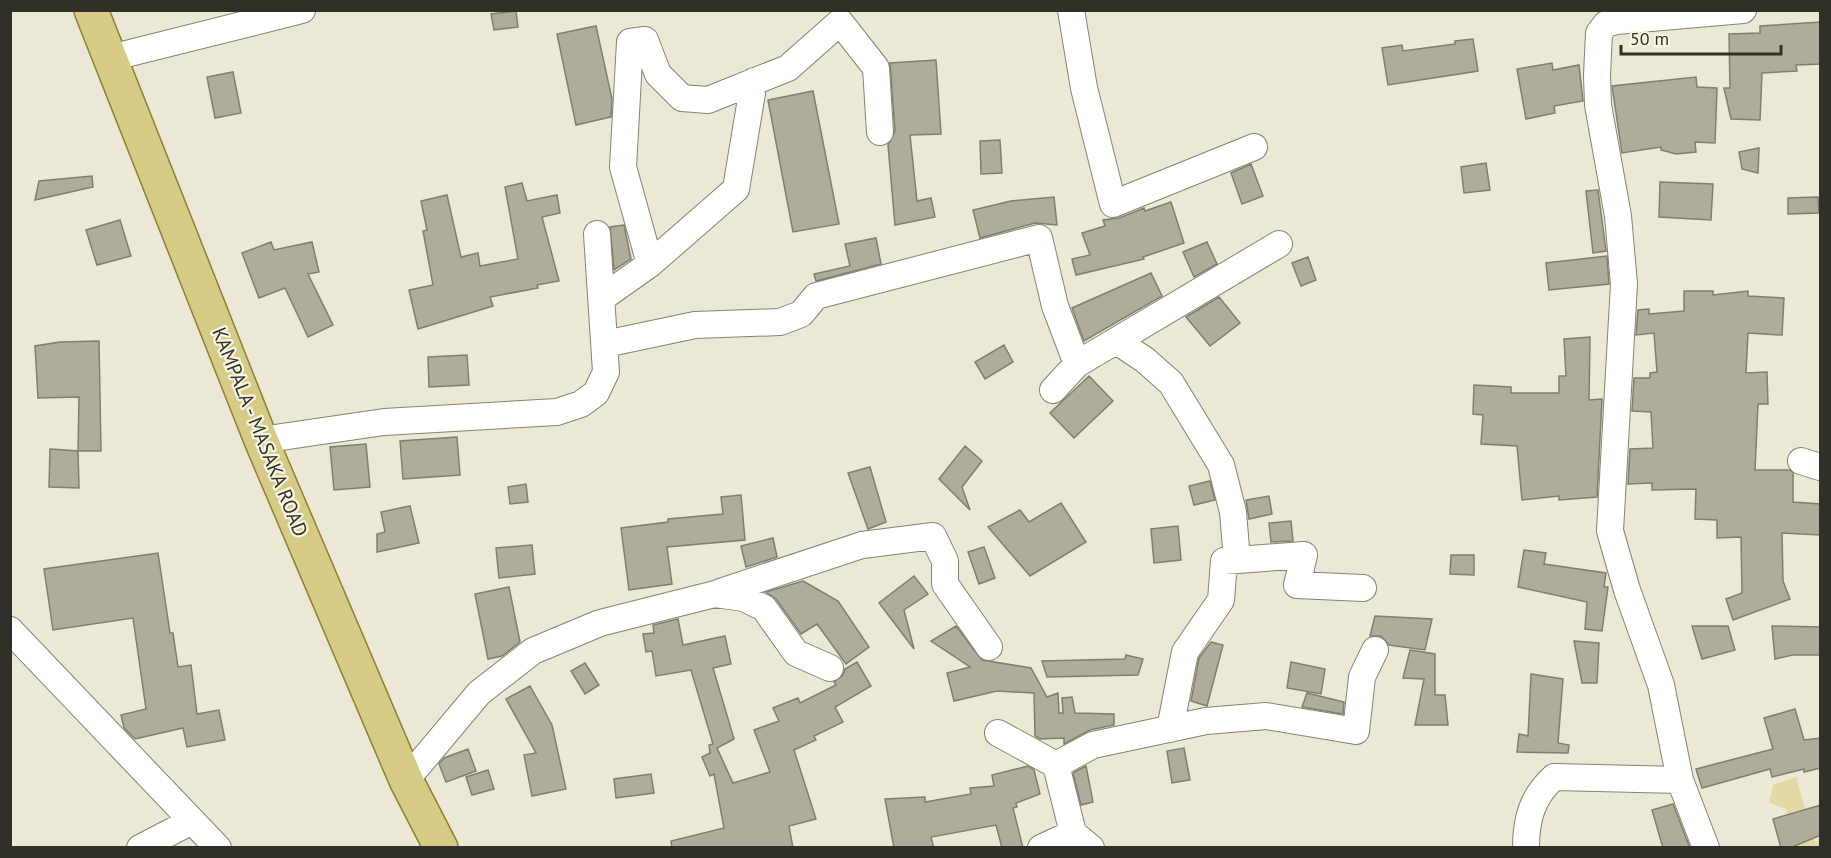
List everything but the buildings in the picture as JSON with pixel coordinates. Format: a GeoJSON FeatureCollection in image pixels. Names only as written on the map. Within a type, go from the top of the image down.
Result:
{"type":"FeatureCollection","features":[{"type":"Feature","properties":{"kind":"main road","name":"KAMPALA - MASAKA ROAD"},"geometry":{"type":"LineString","coordinates":[[91,10],[261,440],[406,780],[441,848]]}},
{"type":"Feature","properties":{"kind":"street"},"geometry":{"type":"LineString","coordinates":[[110,58],[302,10]]}},
{"type":"Feature","properties":{"kind":"street"},"geometry":{"type":"LineString","coordinates":[[1071,10],[1084,88],[1113,204],[1254,147]]}},
{"type":"Feature","properties":{"kind":"street"},"geometry":{"type":"LineString","coordinates":[[1706,848],[1680,780],[1661,685],[1627,590],[1610,531],[1624,284],[1618,216],[1598,105],[1599,33],[1606,24],[1616,21],[1743,10]]}},
{"type":"Feature","properties":{"kind":"street"},"geometry":{"type":"LineString","coordinates":[[650,264],[623,167],[630,42],[645,40],[658,75],[682,98],[708,100],[788,68],[840,22],[876,68],[880,132]]}},
{"type":"Feature","properties":{"kind":"street"},"geometry":{"type":"LineString","coordinates":[[602,298],[650,264],[736,189],[754,81]]}},
{"type":"Feature","properties":{"kind":"street"},"geometry":{"type":"LineString","coordinates":[[261,440],[384,422],[557,412],[581,404],[596,393],[606,372],[597,234]]}},
{"type":"Feature","properties":{"kind":"street"},"geometry":{"type":"LineString","coordinates":[[604,344],[694,325],[780,322],[801,314],[816,296],[1039,238],[1055,306],[1077,364]]}},
{"type":"Feature","properties":{"kind":"street"},"geometry":{"type":"LineString","coordinates":[[1053,390],[1077,364],[1118,342],[1279,244]]}},
{"type":"Feature","properties":{"kind":"street"},"geometry":{"type":"LineString","coordinates":[[1118,342],[1145,360],[1171,383],[1221,465],[1233,512],[1237,560]]}},
{"type":"Feature","properties":{"kind":"street"},"geometry":{"type":"LineString","coordinates":[[406,780],[479,693],[533,651],[600,623],[714,594],[862,545],[933,536],[945,561],[945,584],[989,647]]}},
{"type":"Feature","properties":{"kind":"street"},"geometry":{"type":"LineString","coordinates":[[1170,729],[1185,652],[1221,600],[1224,561],[1304,555],[1297,585],[1363,588]]}},
{"type":"Feature","properties":{"kind":"street"},"geometry":{"type":"LineString","coordinates":[[714,594],[744,597],[764,608],[796,653],[830,668]]}},
{"type":"Feature","properties":{"kind":"street"},"geometry":{"type":"LineString","coordinates":[[10,630],[218,848]]}},
{"type":"Feature","properties":{"kind":"street"},"geometry":{"type":"LineString","coordinates":[[1056,765],[1093,745],[1206,721],[1266,716],[1356,731],[1362,677],[1375,650]]}},
{"type":"Feature","properties":{"kind":"street"},"geometry":{"type":"LineString","coordinates":[[999,733],[1056,765],[1082,840],[1041,848]]}},
{"type":"Feature","properties":{"kind":"street"},"geometry":{"type":"LineString","coordinates":[[1526,848],[1526,821],[1540,789],[1554,777],[1680,780]]}},
{"type":"Feature","properties":{"kind":"street"},"geometry":{"type":"LineString","coordinates":[[140,848],[192,821]]}},
{"type":"Feature","properties":{"kind":"shaded area"},"geometry":{"type":"Polygon","coordinates":[[[1796,777],[1814,841],[1820,841],[1820,847],[1802,847],[1786,809],[1769,802],[1773,785],[1796,777]]]}}]}
